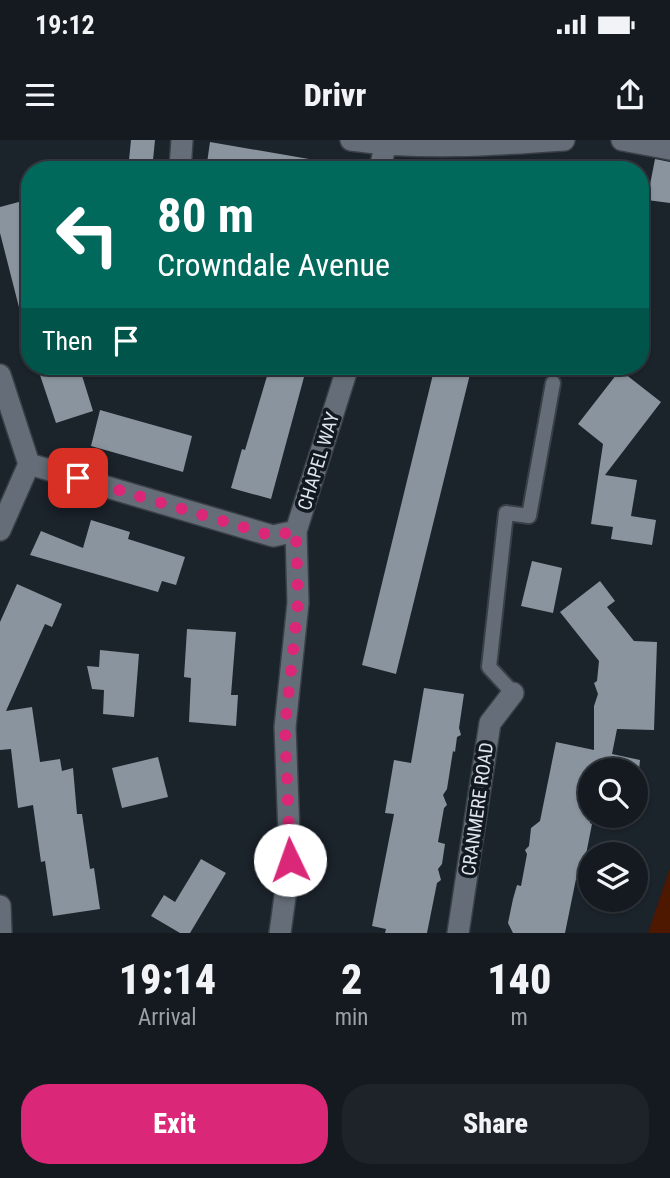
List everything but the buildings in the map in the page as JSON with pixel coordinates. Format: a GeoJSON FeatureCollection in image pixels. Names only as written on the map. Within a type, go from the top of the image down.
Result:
{"type":"FeatureCollection","features":[{"type":"Feature","properties":{"kind":"street"},"geometry":{"type":"LineString","coordinates":[[181,161],[182,140]]}},
{"type":"Feature","properties":{"kind":"street"},"geometry":{"type":"LineString","coordinates":[[351,140],[385,145],[485,145],[564,140]]}},
{"type":"Feature","properties":{"kind":"street"},"geometry":{"type":"LineString","coordinates":[[622,140],[670,149]]}},
{"type":"Feature","properties":{"kind":"street"},"geometry":{"type":"LineString","coordinates":[[382,161],[385,145]]}},
{"type":"Feature","properties":{"kind":"street"},"geometry":{"type":"LineString","coordinates":[[0,375],[29,464],[0,530]]}},
{"type":"Feature","properties":{"kind":"street","name":"CHAPEL WAY"},"geometry":{"type":"LineString","coordinates":[[281,933],[290,860],[285,727],[298,603],[296,531],[345,375]]}},
{"type":"Feature","properties":{"kind":"street"},"geometry":{"type":"LineString","coordinates":[[29,464],[273,536],[296,531]]}},
{"type":"Feature","properties":{"kind":"street","name":"CRANMERE ROAD"},"geometry":{"type":"LineString","coordinates":[[458,933],[490,723],[513,693]]}},
{"type":"Feature","properties":{"kind":"street"},"geometry":{"type":"LineString","coordinates":[[0,906],[1,933]]}},
{"type":"Feature","properties":{"kind":"lane"},"geometry":{"type":"LineString","coordinates":[[513,693],[489,667],[506,513],[529,516],[553,383]]}},
{"type":"Feature","properties":{"kind":"shaded area"},"geometry":{"type":"Polygon","coordinates":[[[670,868],[670,933],[648,933],[670,868]]]}},
{"type":"Feature","properties":{"kind":"route"},"geometry":{"type":"LineString","coordinates":[[78,478],[273,536],[296,531],[298,603],[285,727],[290,860]]}}]}
